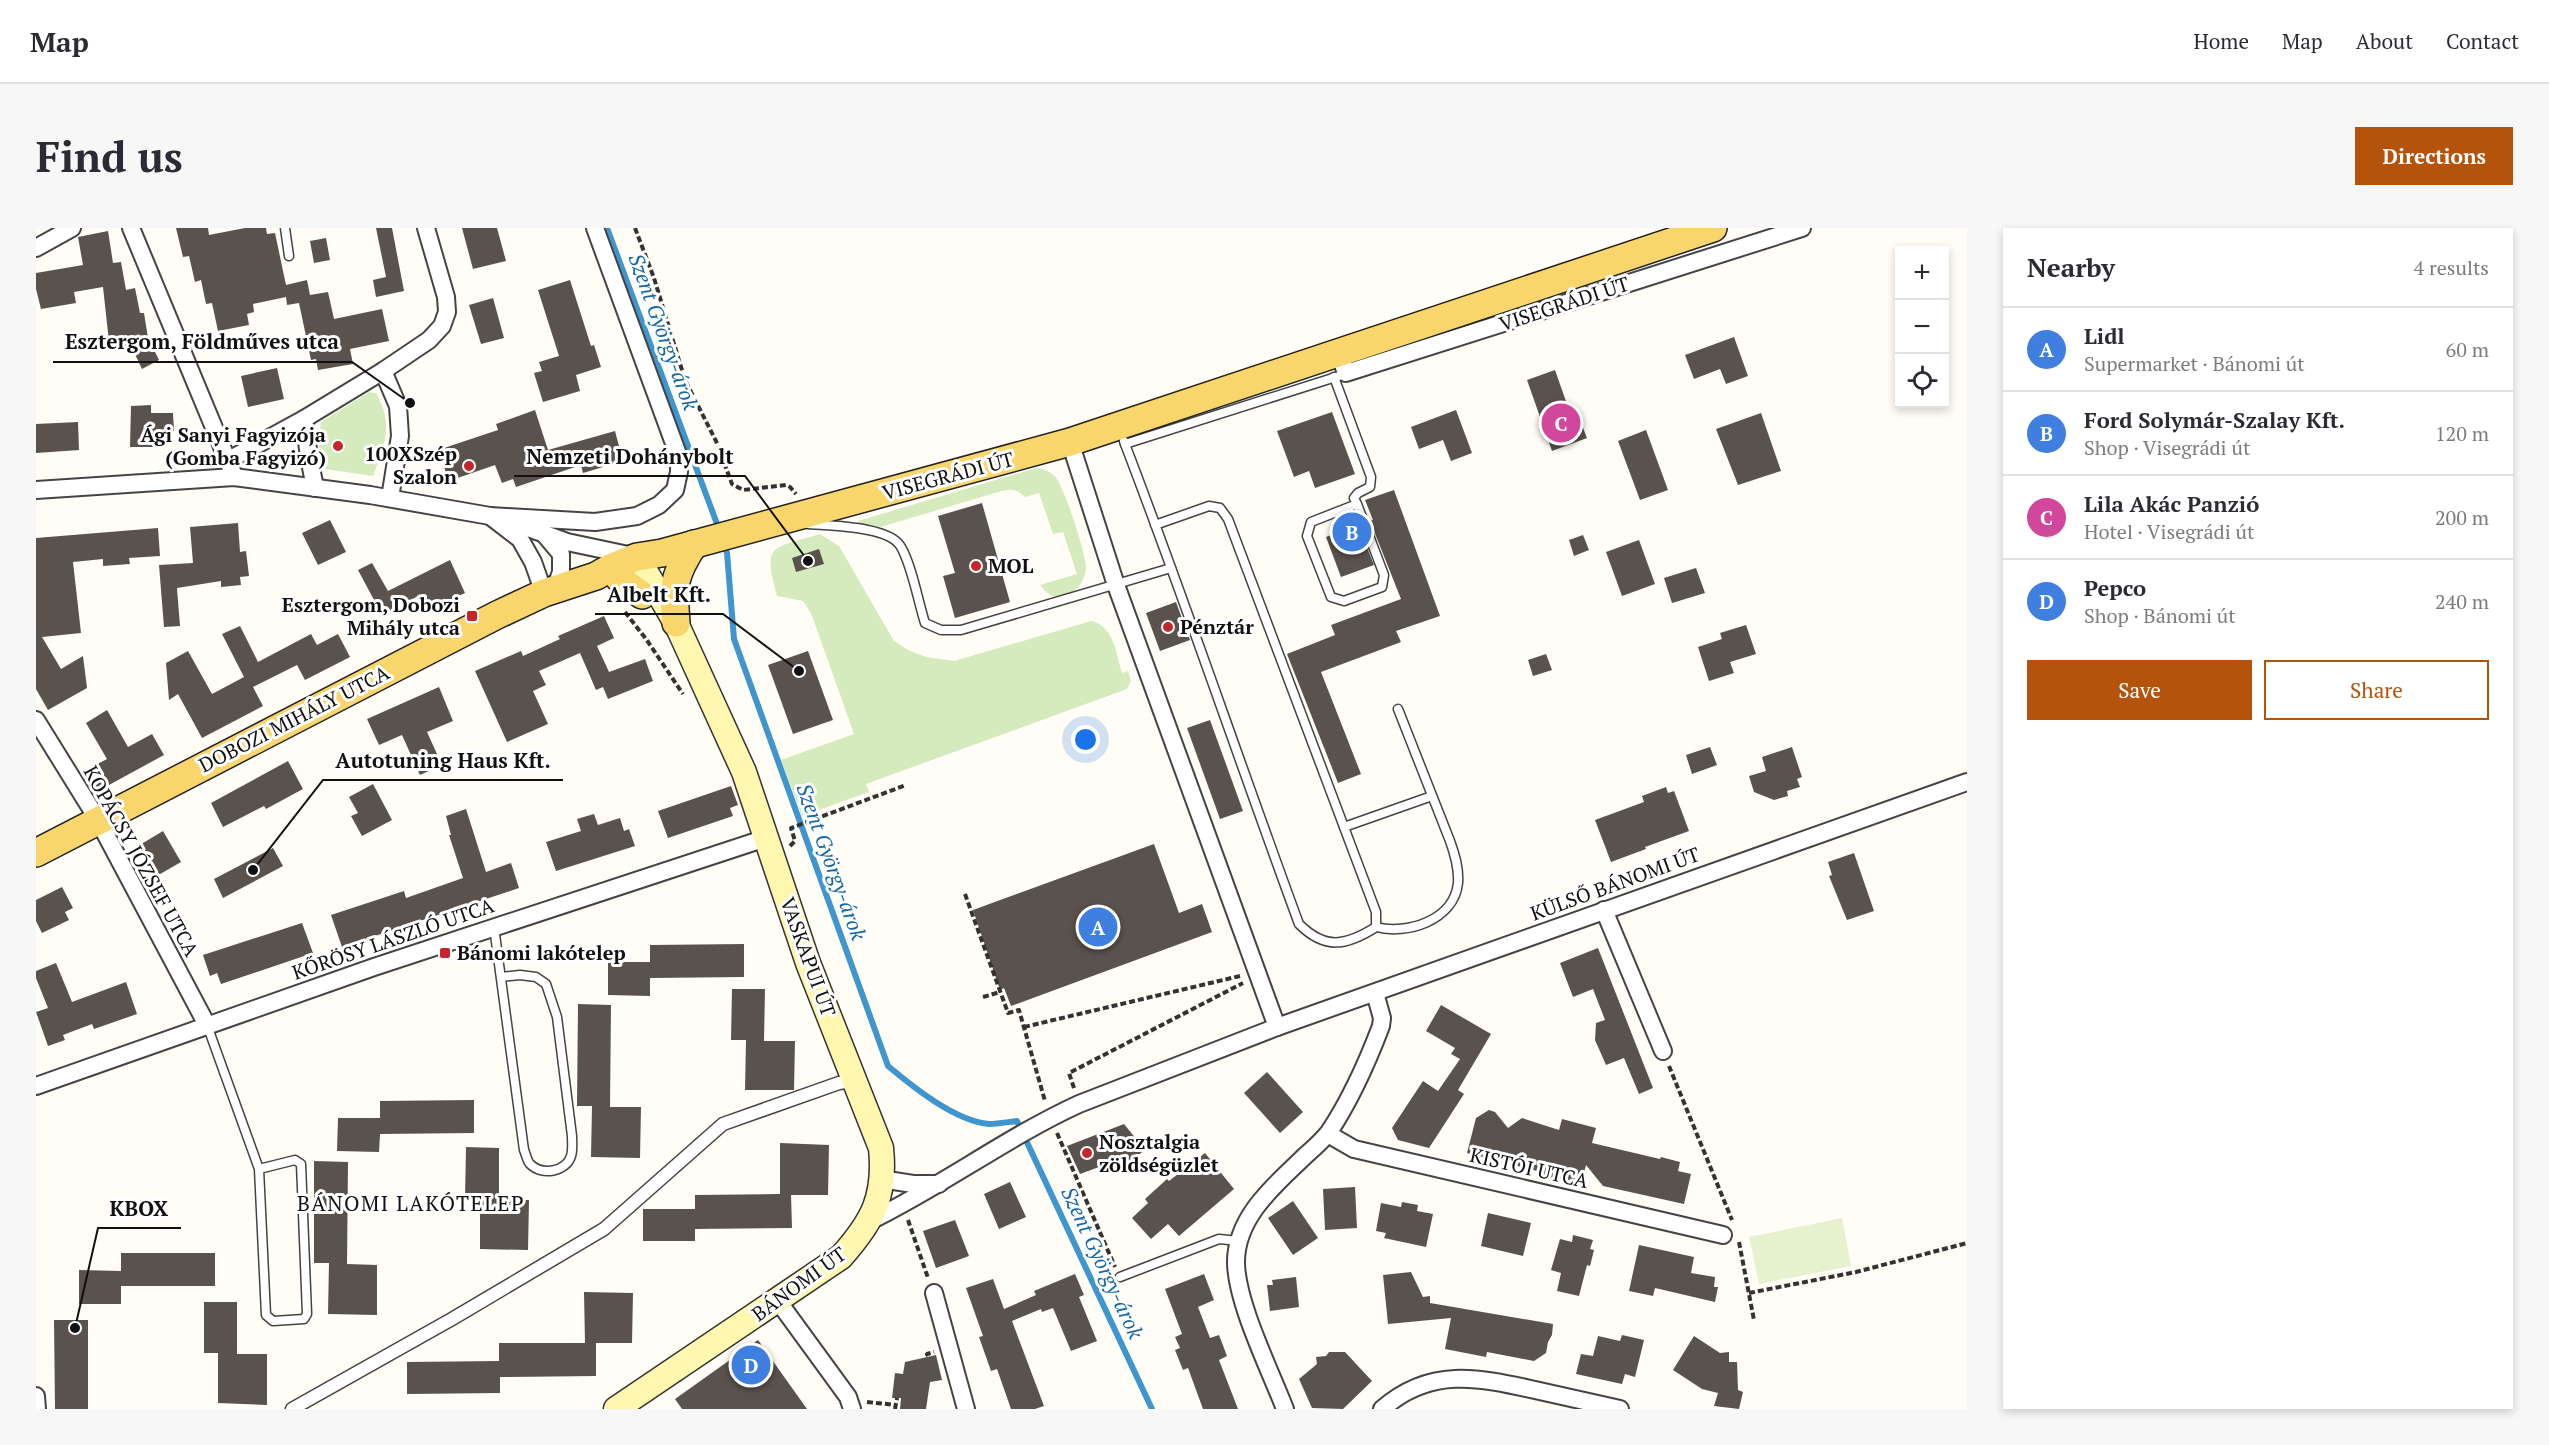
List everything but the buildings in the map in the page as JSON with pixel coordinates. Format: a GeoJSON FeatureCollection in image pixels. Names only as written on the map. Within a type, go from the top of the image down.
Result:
{"type":"FeatureCollection","features":[{"type":"Feature","properties":{"kind":"main road","name":"VISEGRÁDI ÚT"},"geometry":{"type":"LineString","coordinates":[[775,522],[1070,442],[1123,435],[1340,368],[1713,228]]}},
{"type":"Feature","properties":{"kind":"main road","name":"DOBOZI MIHÁLY UTCA"},"geometry":{"type":"LineString","coordinates":[[36,853],[550,591],[596,576],[637,557],[775,522]]}},
{"type":"Feature","properties":{"kind":"main road"},"geometry":{"type":"LineString","coordinates":[[676,623],[673,589],[682,561],[711,540]]}},
{"type":"Feature","properties":{"kind":"main road","name":"VASKAPUI ÚT"},"geometry":{"type":"LineString","coordinates":[[637,557],[635,573],[642,595],[709,696]]}},
{"type":"Feature","properties":{"kind":"main road","name":"VASKAPUI ÚT"},"geometry":{"type":"LineString","coordinates":[[637,557],[676,623],[744,772],[808,963],[881,1148],[881,1179],[875,1211],[870,1221]]}},
{"type":"Feature","properties":{"kind":"main road"},"geometry":{"type":"LineString","coordinates":[[610,568],[642,595]]}},
{"type":"Feature","properties":{"kind":"main road","name":"BÁNOMI ÚT"},"geometry":{"type":"LineString","coordinates":[[616,1409],[841,1257],[870,1221]]}},
{"type":"Feature","properties":{"kind":"street"},"geometry":{"type":"LineString","coordinates":[[36,248],[72,228]]}},
{"type":"Feature","properties":{"kind":"street"},"geometry":{"type":"LineString","coordinates":[[131,228],[234,477]]}},
{"type":"Feature","properties":{"kind":"street"},"geometry":{"type":"LineString","coordinates":[[227,461],[304,419],[383,371],[429,340],[442,326],[447,312],[446,297],[426,228]]}},
{"type":"Feature","properties":{"kind":"street"},"geometry":{"type":"LineString","coordinates":[[36,490],[234,477],[390,498],[490,516],[552,521],[605,521],[638,516],[659,505],[675,490],[679,472],[679,457],[595,228]]}},
{"type":"Feature","properties":{"kind":"street","name":"VISEGRÁDI ÚT"},"geometry":{"type":"LineString","coordinates":[[1340,368],[1802,228]]}},
{"type":"Feature","properties":{"kind":"street"},"geometry":{"type":"LineString","coordinates":[[383,371],[398,406],[400,436],[390,498]]}},
{"type":"Feature","properties":{"kind":"street"},"geometry":{"type":"LineString","coordinates":[[304,419],[315,488]]}},
{"type":"Feature","properties":{"kind":"street"},"geometry":{"type":"LineString","coordinates":[[1043,1122],[1080,1104],[1277,1027],[1116,585],[1070,442]]}},
{"type":"Feature","properties":{"kind":"street"},"geometry":{"type":"LineString","coordinates":[[490,516],[578,545],[637,557]]}},
{"type":"Feature","properties":{"kind":"street"},"geometry":{"type":"LineString","coordinates":[[490,516],[520,539],[550,591],[561,572],[561,554],[543,532]]}},
{"type":"Feature","properties":{"kind":"street","name":"KOPÁCSY JÓZSEF UTCA"},"geometry":{"type":"LineString","coordinates":[[36,720],[98,820],[207,1024]]}},
{"type":"Feature","properties":{"kind":"street","name":"KÜLSŐ BÁNOMI ÚT"},"geometry":{"type":"LineString","coordinates":[[1277,1027],[1967,782]]}},
{"type":"Feature","properties":{"kind":"street","name":"KŐRÖSY LÁSZLÓ UTCA"},"geometry":{"type":"LineString","coordinates":[[36,1086],[207,1024],[766,838]]}},
{"type":"Feature","properties":{"kind":"street"},"geometry":{"type":"LineString","coordinates":[[1604,910],[1663,1051]]}},
{"type":"Feature","properties":{"kind":"street"},"geometry":{"type":"LineString","coordinates":[[1285,1409],[1242,1299],[1237,1280],[1236,1261],[1239,1240],[1248,1218],[1264,1196],[1328,1134],[1364,1071],[1381,1026],[1382,1018],[1375,993]]}},
{"type":"Feature","properties":{"kind":"street"},"geometry":{"type":"LineString","coordinates":[[292,1409],[452,1319],[604,1228],[723,1124],[839,1083],[856,1080]]}},
{"type":"Feature","properties":{"kind":"street","name":"BÁNOMI ÚT"},"geometry":{"type":"LineString","coordinates":[[870,1221],[940,1184],[1043,1122]]}},
{"type":"Feature","properties":{"kind":"street","name":"KISTÓI UTCA"},"geometry":{"type":"LineString","coordinates":[[1328,1134],[1354,1149],[1731,1230]]}},
{"type":"Feature","properties":{"kind":"street"},"geometry":{"type":"LineString","coordinates":[[881,1179],[913,1184],[940,1184]]}},
{"type":"Feature","properties":{"kind":"street"},"geometry":{"type":"LineString","coordinates":[[934,1293],[966,1409]]}},
{"type":"Feature","properties":{"kind":"street"},"geometry":{"type":"LineString","coordinates":[[778,1301],[850,1405]]}},
{"type":"Feature","properties":{"kind":"street"},"geometry":{"type":"LineString","coordinates":[[1382,1409],[1414,1386],[1439,1380],[1467,1378],[1495,1381],[1620,1409]]}},
{"type":"Feature","properties":{"kind":"street"},"geometry":{"type":"LineString","coordinates":[[36,1396],[36,1409]]}},
{"type":"Feature","properties":{"kind":"lane"},"geometry":{"type":"LineString","coordinates":[[285,228],[289,256]]}},
{"type":"Feature","properties":{"kind":"lane"},"geometry":{"type":"LineString","coordinates":[[1340,368],[1371,477],[1370,487],[1358,493],[1354,498],[1384,575],[1382,587],[1344,601],[1331,597],[1307,536],[1311,522],[1356,504]]}},
{"type":"Feature","properties":{"kind":"lane"},"geometry":{"type":"LineString","coordinates":[[1123,435],[1299,924],[1311,936],[1330,943],[1356,940],[1376,927],[1391,931],[1414,927],[1438,916],[1450,904],[1458,885],[1457,863],[1398,709]]}},
{"type":"Feature","properties":{"kind":"lane"},"geometry":{"type":"LineString","coordinates":[[1155,525],[1209,506],[1220,508],[1228,519],[1376,912],[1376,927]]}},
{"type":"Feature","properties":{"kind":"lane"},"geometry":{"type":"LineString","coordinates":[[775,522],[846,527],[888,536],[901,545],[925,623],[941,630],[961,630],[1171,568]]}},
{"type":"Feature","properties":{"kind":"lane"},"geometry":{"type":"LineString","coordinates":[[1344,827],[1432,796]]}},
{"type":"Feature","properties":{"kind":"lane"},"geometry":{"type":"LineString","coordinates":[[494,927],[524,1150],[530,1164],[543,1171],[556,1171],[566,1165],[572,1155],[572,1136],[557,1017],[546,984],[536,977],[520,975],[501,977]]}},
{"type":"Feature","properties":{"kind":"lane"},"geometry":{"type":"LineString","coordinates":[[207,1024],[259,1169],[266,1315],[273,1321],[304,1319],[307,1314],[301,1164],[295,1160],[259,1169]]}},
{"type":"Feature","properties":{"kind":"lane"},"geometry":{"type":"LineString","coordinates":[[1120,1277],[1219,1239],[1239,1240]]}},
{"type":"Feature","properties":{"kind":"path"},"geometry":{"type":"LineString","coordinates":[[635,228],[654,279],[684,380],[716,441],[732,484],[742,490],[790,487],[804,514]]}},
{"type":"Feature","properties":{"kind":"path"},"geometry":{"type":"LineString","coordinates":[[646,639],[684,696]]}},
{"type":"Feature","properties":{"kind":"path"},"geometry":{"type":"LineString","coordinates":[[791,828],[906,785]]}},
{"type":"Feature","properties":{"kind":"path"},"geometry":{"type":"LineString","coordinates":[[965,894],[1008,1013],[1019,1010],[1043,1122],[1120,1277]]}},
{"type":"Feature","properties":{"kind":"path"},"geometry":{"type":"LineString","coordinates":[[1024,1027],[1242,976],[1244,983],[1069,1073],[1080,1104]]}},
{"type":"Feature","properties":{"kind":"path"},"geometry":{"type":"LineString","coordinates":[[983,997],[1000,992]]}},
{"type":"Feature","properties":{"kind":"path"},"geometry":{"type":"LineString","coordinates":[[1663,1051],[1731,1230],[1749,1293],[1754,1320]]}},
{"type":"Feature","properties":{"kind":"path"},"geometry":{"type":"LineString","coordinates":[[903,1205],[934,1293]]}},
{"type":"Feature","properties":{"kind":"path"},"geometry":{"type":"LineString","coordinates":[[1749,1293],[1856,1272],[1967,1243]]}},
{"type":"Feature","properties":{"kind":"path"},"geometry":{"type":"LineString","coordinates":[[850,1405],[896,1407],[897,1398]]}},
{"type":"Feature","properties":{"kind":"green space"},"geometry":{"type":"Polygon","coordinates":[[[369,392],[376,393],[382,404],[386,424],[384,444],[373,476],[325,469],[318,444],[321,422],[369,392]]]}},
{"type":"Feature","properties":{"kind":"green space"},"geometry":{"type":"Polygon","coordinates":[[[1036,468],[1050,472],[1060,484],[1070,508],[1086,563],[1086,570],[1079,586],[1067,595],[1053,596],[1040,585],[1077,574],[1063,532],[1053,534],[1039,493],[1025,497],[1016,491],[1002,491],[884,526],[870,528],[860,525],[858,521],[1036,468]]]}},
{"type":"Feature","properties":{"kind":"green space"},"geometry":{"type":"Polygon","coordinates":[[[820,534],[839,546],[894,641],[908,650],[926,657],[954,661],[1091,621],[1105,628],[1109,634],[1116,649],[1122,673],[1128,671],[1131,681],[1127,689],[866,784],[869,792],[802,816],[781,760],[854,734],[811,613],[803,601],[777,596],[771,557],[781,546],[820,534]]]}},
{"type":"Feature","properties":{"kind":"green space"},"geometry":{"type":"Polygon","coordinates":[[[1842,1218],[1851,1266],[1759,1284],[1749,1237],[1842,1218]]]}},
{"type":"Feature","properties":{"kind":"waterway","name":"Szent György-árok"},"geometry":{"type":"LineString","coordinates":[[607,228],[720,532]]}},
{"type":"Feature","properties":{"kind":"waterway","name":"Szent György-árok"},"geometry":{"type":"LineString","coordinates":[[724,544],[727,553],[734,639],[888,1066],[935,1102],[962,1117],[989,1124],[1017,1121],[1152,1409]]}},
{"type":"Feature","properties":{"kind":"place","name":"Esztergom, Földműves utca"},"geometry":{"type":"Point","coordinates":[410,403]}},
{"type":"Feature","properties":{"kind":"place","name":"Lila Akác Panzió"},"geometry":{"type":"Point","coordinates":[1561,423]}},
{"type":"Feature","properties":{"kind":"place","name":"Ági Sanyi Fagyizója (Gomba Fagyizó)"},"geometry":{"type":"Point","coordinates":[338,446]}},
{"type":"Feature","properties":{"kind":"place","name":"100XSzép Szalon"},"geometry":{"type":"Point","coordinates":[469,466]}},
{"type":"Feature","properties":{"kind":"place","name":"Ford Solymár-Szalay Kft."},"geometry":{"type":"Point","coordinates":[1352,532]}},
{"type":"Feature","properties":{"kind":"place","name":"Nemzeti Dohánybolt"},"geometry":{"type":"Point","coordinates":[808,561]}},
{"type":"Feature","properties":{"kind":"place","name":"MOL"},"geometry":{"type":"Point","coordinates":[976,566]}},
{"type":"Feature","properties":{"kind":"place","name":"Esztergom, Dobozi Mihály utca"},"geometry":{"type":"Point","coordinates":[472,616]}},
{"type":"Feature","properties":{"kind":"place","name":"Pénztár"},"geometry":{"type":"Point","coordinates":[1168,627]}},
{"type":"Feature","properties":{"kind":"place","name":"Albelt Kft."},"geometry":{"type":"Point","coordinates":[799,671]}},
{"type":"Feature","properties":{"kind":"place","name":"Autotuning Haus Kft."},"geometry":{"type":"Point","coordinates":[253,870]}},
{"type":"Feature","properties":{"kind":"place","name":"Lidl"},"geometry":{"type":"Point","coordinates":[1098,927]}},
{"type":"Feature","properties":{"kind":"place","name":"Bánomi lakótelep"},"geometry":{"type":"Point","coordinates":[445,953]}},
{"type":"Feature","properties":{"kind":"place","name":"Nosztalgia zöldségüzlet"},"geometry":{"type":"Point","coordinates":[1087,1153]}},
{"type":"Feature","properties":{"kind":"place","name":"KBOX"},"geometry":{"type":"Point","coordinates":[75,1328]}},
{"type":"Feature","properties":{"kind":"place","name":"Pepco"},"geometry":{"type":"Point","coordinates":[751,1365]}},
{"type":"Feature","properties":{"kind":"district","name":"BÁNOMI LAKÓTELEP"},"geometry":{"type":"Point","coordinates":[411,1204]}}]}
